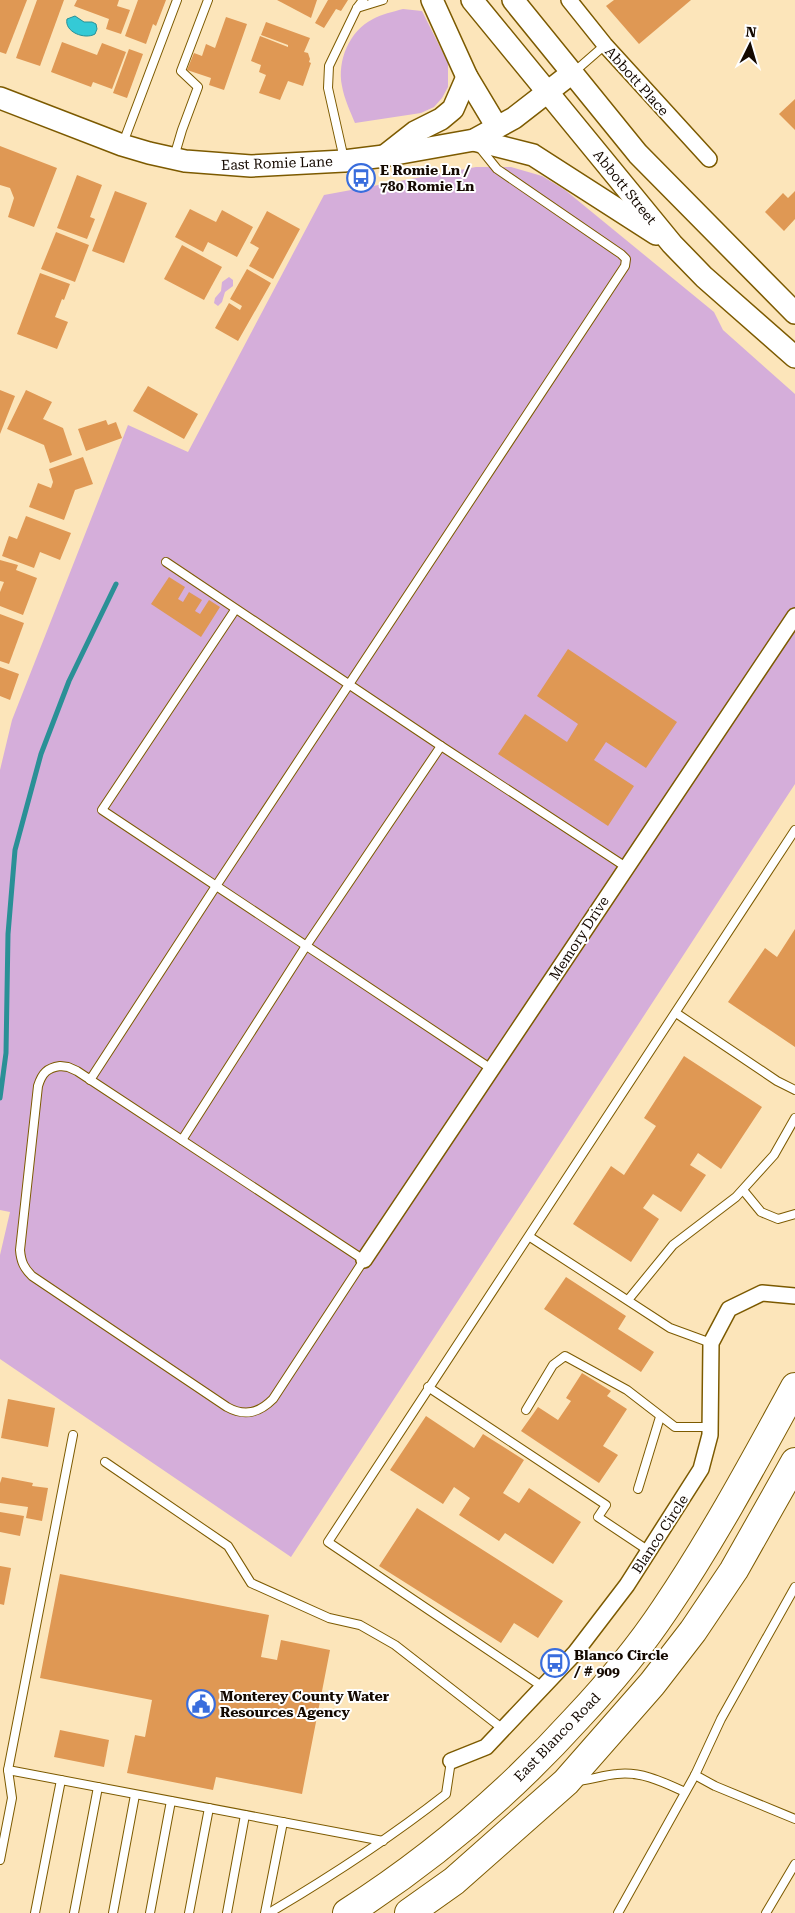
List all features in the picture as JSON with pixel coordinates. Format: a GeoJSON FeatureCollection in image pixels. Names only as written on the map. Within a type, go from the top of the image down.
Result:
{"type":"FeatureCollection","features":[{"type":"Feature","properties":{"kind":"highway","name":"East Blanco Road"},"geometry":{"type":"LineString","coordinates":[[347,1913],[380,1892],[467,1826],[540,1759],[616,1676],[664,1610],[722,1520],[795,1387]]}},
{"type":"Feature","properties":{"kind":"highway"},"geometry":{"type":"LineString","coordinates":[[409,1913],[454,1881],[566,1782],[652,1684],[693,1631],[734,1570],[795,1462]]}},
{"type":"Feature","properties":{"kind":"main road"},"geometry":{"type":"LineString","coordinates":[[432,0],[467,77],[496,127]]}},
{"type":"Feature","properties":{"kind":"main road","name":"Abbott Street"},"geometry":{"type":"LineString","coordinates":[[472,0],[672,244],[704,277],[795,357]]}},
{"type":"Feature","properties":{"kind":"main road"},"geometry":{"type":"LineString","coordinates":[[513,0],[638,154],[795,313]]}},
{"type":"Feature","properties":{"kind":"main road","name":"East Romie Lane"},"geometry":{"type":"LineString","coordinates":[[0,98],[122,145],[173,159],[219,165],[251,166],[344,161],[474,140],[514,118],[572,73]]}},
{"type":"Feature","properties":{"kind":"main road"},"geometry":{"type":"LineString","coordinates":[[384,156],[415,132],[441,119],[453,109],[467,77]]}},
{"type":"Feature","properties":{"kind":"main road"},"geometry":{"type":"LineString","coordinates":[[474,140],[532,155],[672,244]]}},
{"type":"Feature","properties":{"kind":"street","name":"Abbott Place"},"geometry":{"type":"LineString","coordinates":[[569,0],[605,45],[709,160]]}},
{"type":"Feature","properties":{"kind":"street","name":"Memory Drive"},"geometry":{"type":"LineString","coordinates":[[364,1260],[493,1070],[626,867],[795,616]]}},
{"type":"Feature","properties":{"kind":"street","name":"Blanco Circle"},"geometry":{"type":"LineString","coordinates":[[451,1761],[482,1750],[575,1653],[603,1617],[649,1551],[701,1469],[710,1435],[711,1343],[729,1310],[762,1293],[795,1296]]}},
{"type":"Feature","properties":{"kind":"lane"},"geometry":{"type":"LineString","coordinates":[[122,145],[177,0]]}},
{"type":"Feature","properties":{"kind":"lane"},"geometry":{"type":"LineString","coordinates":[[173,159],[198,88],[182,71],[208,0]]}},
{"type":"Feature","properties":{"kind":"lane"},"geometry":{"type":"LineString","coordinates":[[344,161],[328,88],[329,66],[357,8],[363,0]]}},
{"type":"Feature","properties":{"kind":"lane"},"geometry":{"type":"LineString","coordinates":[[357,8],[383,0]]}},
{"type":"Feature","properties":{"kind":"lane"},"geometry":{"type":"LineString","coordinates":[[572,73],[605,45]]}},
{"type":"Feature","properties":{"kind":"lane"},"geometry":{"type":"LineString","coordinates":[[90,1080],[625,266],[626,259],[621,254],[497,168],[474,140]]}},
{"type":"Feature","properties":{"kind":"lane"},"geometry":{"type":"LineString","coordinates":[[166,562],[234,610],[626,867]]}},
{"type":"Feature","properties":{"kind":"lane"},"geometry":{"type":"LineString","coordinates":[[234,610],[102,810],[493,1070]]}},
{"type":"Feature","properties":{"kind":"lane"},"geometry":{"type":"LineString","coordinates":[[182,1140],[306,946],[440,746]]}},
{"type":"Feature","properties":{"kind":"lane"},"geometry":{"type":"LineString","coordinates":[[543,1688],[328,1542],[795,830]]}},
{"type":"Feature","properties":{"kind":"lane"},"geometry":{"type":"LineString","coordinates":[[676,1013],[777,1082],[795,1090]]}},
{"type":"Feature","properties":{"kind":"lane"},"geometry":{"type":"LineString","coordinates":[[60,1066],[68,1067],[90,1080],[364,1260],[274,1399],[258,1411],[236,1412],[227,1407],[32,1276],[24,1268],[20,1250],[38,1086],[41,1077],[46,1071],[60,1066]]}},
{"type":"Feature","properties":{"kind":"lane"},"geometry":{"type":"LineString","coordinates":[[628,1300],[673,1245],[736,1197],[774,1155],[795,1118]]}},
{"type":"Feature","properties":{"kind":"lane"},"geometry":{"type":"LineString","coordinates":[[742,1190],[762,1212],[778,1219],[795,1214]]}},
{"type":"Feature","properties":{"kind":"lane"},"geometry":{"type":"LineString","coordinates":[[530,1236],[670,1328],[711,1343]]}},
{"type":"Feature","properties":{"kind":"lane"},"geometry":{"type":"LineString","coordinates":[[526,1410],[553,1365],[565,1356],[626,1390],[675,1427],[710,1427]]}},
{"type":"Feature","properties":{"kind":"lane"},"geometry":{"type":"LineString","coordinates":[[428,1387],[606,1505],[598,1517],[649,1551]]}},
{"type":"Feature","properties":{"kind":"lane"},"geometry":{"type":"LineString","coordinates":[[638,1489],[660,1416]]}},
{"type":"Feature","properties":{"kind":"lane"},"geometry":{"type":"LineString","coordinates":[[0,1860],[12,1798],[8,1770],[73,1435]]}},
{"type":"Feature","properties":{"kind":"lane"},"geometry":{"type":"LineString","coordinates":[[105,1462],[228,1546],[251,1583],[329,1618],[360,1624],[394,1645],[503,1729]]}},
{"type":"Feature","properties":{"kind":"lane"},"geometry":{"type":"LineString","coordinates":[[618,1913],[695,1775],[721,1718],[795,1587]]}},
{"type":"Feature","properties":{"kind":"lane"},"geometry":{"type":"LineString","coordinates":[[267,1913],[314,1887],[383,1841],[446,1794],[451,1761]]}},
{"type":"Feature","properties":{"kind":"lane"},"geometry":{"type":"LineString","coordinates":[[8,1770],[383,1841]]}},
{"type":"Feature","properties":{"kind":"lane"},"geometry":{"type":"LineString","coordinates":[[566,1782],[593,1780],[615,1774],[635,1773],[658,1780],[685,1792]]}},
{"type":"Feature","properties":{"kind":"lane"},"geometry":{"type":"LineString","coordinates":[[695,1775],[715,1786],[795,1820]]}},
{"type":"Feature","properties":{"kind":"lane"},"geometry":{"type":"LineString","coordinates":[[36,1913],[61,1780]]}},
{"type":"Feature","properties":{"kind":"lane"},"geometry":{"type":"LineString","coordinates":[[74,1913],[98,1787]]}},
{"type":"Feature","properties":{"kind":"lane"},"geometry":{"type":"LineString","coordinates":[[112,1913],[136,1794]]}},
{"type":"Feature","properties":{"kind":"lane"},"geometry":{"type":"LineString","coordinates":[[150,1913],[171,1801]]}},
{"type":"Feature","properties":{"kind":"lane"},"geometry":{"type":"LineString","coordinates":[[189,1913],[209,1808]]}},
{"type":"Feature","properties":{"kind":"lane"},"geometry":{"type":"LineString","coordinates":[[227,1913],[244,1815]]}},
{"type":"Feature","properties":{"kind":"lane"},"geometry":{"type":"LineString","coordinates":[[267,1913],[283,1822]]}},
{"type":"Feature","properties":{"kind":"lane"},"geometry":{"type":"LineString","coordinates":[[766,1913],[795,1864]]}},
{"type":"Feature","properties":{"kind":"shaded area"},"geometry":{"type":"Polygon","coordinates":[[[403,9],[422,11],[448,63],[448,87],[434,107],[421,113],[355,123],[342,86],[341,67],[343,57],[351,39],[365,24],[380,16],[403,9]]]}},
{"type":"Feature","properties":{"kind":"shaded area"},"geometry":{"type":"Polygon","coordinates":[[[476,167],[511,167],[542,176],[565,190],[714,312],[723,330],[795,394],[795,784],[291,1557],[0,1359],[0,1255],[10,1212],[0,1210],[0,770],[12,720],[128,425],[188,452],[324,195],[476,167]]]}},
{"type":"Feature","properties":{"kind":"shaded area"},"geometry":{"type":"Polygon","coordinates":[[[229,277],[233,280],[233,286],[225,292],[222,302],[218,306],[214,303],[215,298],[221,291],[222,282],[229,277]]]}},
{"type":"Feature","properties":{"kind":"water"},"geometry":{"type":"Polygon","coordinates":[[[75,16],[84,22],[96,24],[95,34],[86,36],[72,31],[67,24],[67,19],[75,16]]]}},
{"type":"Feature","properties":{"kind":"building"},"geometry":{"type":"Polygon","coordinates":[[[0,0],[27,0],[6,54],[0,52],[0,0]]]}},
{"type":"Feature","properties":{"kind":"building"},"geometry":{"type":"Polygon","coordinates":[[[37,0],[64,0],[40,66],[16,58],[37,0]]]}},
{"type":"Feature","properties":{"kind":"building"},"geometry":{"type":"Polygon","coordinates":[[[77,0],[119,0],[117,6],[130,10],[121,34],[106,29],[109,19],[74,6],[77,0]]]}},
{"type":"Feature","properties":{"kind":"building"},"geometry":{"type":"Polygon","coordinates":[[[138,0],[166,0],[156,26],[153,24],[146,44],[125,36],[138,0]]]}},
{"type":"Feature","properties":{"kind":"building"},"geometry":{"type":"Polygon","coordinates":[[[277,0],[317,0],[311,18],[277,0]]]}},
{"type":"Feature","properties":{"kind":"building"},"geometry":{"type":"Polygon","coordinates":[[[328,0],[348,0],[341,11],[336,9],[324,28],[315,23],[328,0]]]}},
{"type":"Feature","properties":{"kind":"building"},"geometry":{"type":"Polygon","coordinates":[[[614,0],[691,0],[639,44],[606,6],[614,0]]]}},
{"type":"Feature","properties":{"kind":"building"},"geometry":{"type":"Polygon","coordinates":[[[226,17],[247,24],[224,90],[209,85],[211,78],[187,70],[194,53],[202,56],[206,44],[215,48],[226,17]]]}},
{"type":"Feature","properties":{"kind":"building"},"geometry":{"type":"Polygon","coordinates":[[[266,22],[310,38],[304,52],[308,53],[309,62],[311,63],[303,86],[288,81],[280,100],[259,93],[266,75],[259,72],[261,65],[251,61],[260,36],[288,47],[288,45],[261,35],[266,22]]]}},
{"type":"Feature","properties":{"kind":"building"},"geometry":{"type":"Polygon","coordinates":[[[62,42],[97,55],[102,43],[126,52],[112,89],[93,82],[91,87],[51,72],[62,42]]]}},
{"type":"Feature","properties":{"kind":"building"},"geometry":{"type":"Polygon","coordinates":[[[129,49],[143,54],[127,98],[113,93],[129,49]]]}},
{"type":"Feature","properties":{"kind":"building"},"geometry":{"type":"Polygon","coordinates":[[[795,99],[795,130],[779,114],[795,99]]]}},
{"type":"Feature","properties":{"kind":"building"},"geometry":{"type":"Polygon","coordinates":[[[0,146],[57,168],[34,227],[8,217],[14,198],[10,188],[0,185],[0,146]]]}},
{"type":"Feature","properties":{"kind":"building"},"geometry":{"type":"Polygon","coordinates":[[[77,175],[102,185],[90,217],[95,219],[87,239],[57,228],[77,175]]]}},
{"type":"Feature","properties":{"kind":"building"},"geometry":{"type":"Polygon","coordinates":[[[115,191],[147,203],[124,263],[92,251],[115,191]]]}},
{"type":"Feature","properties":{"kind":"building"},"geometry":{"type":"Polygon","coordinates":[[[795,191],[795,219],[784,231],[765,212],[783,193],[788,198],[795,191]]]}},
{"type":"Feature","properties":{"kind":"building"},"geometry":{"type":"Polygon","coordinates":[[[190,209],[216,222],[222,210],[253,227],[237,257],[208,242],[203,252],[175,237],[190,209]]]}},
{"type":"Feature","properties":{"kind":"building"},"geometry":{"type":"Polygon","coordinates":[[[267,211],[300,229],[273,279],[249,266],[259,248],[250,243],[267,211]]]}},
{"type":"Feature","properties":{"kind":"building"},"geometry":{"type":"Polygon","coordinates":[[[56,232],[89,245],[75,282],[41,269],[56,232]]]}},
{"type":"Feature","properties":{"kind":"building"},"geometry":{"type":"Polygon","coordinates":[[[182,245],[222,267],[204,300],[164,279],[182,245]]]}},
{"type":"Feature","properties":{"kind":"building"},"geometry":{"type":"Polygon","coordinates":[[[247,269],[271,283],[238,341],[215,328],[229,303],[240,310],[242,306],[230,299],[247,269]]]}},
{"type":"Feature","properties":{"kind":"building"},"geometry":{"type":"Polygon","coordinates":[[[40,273],[70,284],[55,317],[68,322],[57,349],[17,334],[40,273]]]}},
{"type":"Feature","properties":{"kind":"building"},"geometry":{"type":"Polygon","coordinates":[[[148,386],[198,414],[184,439],[133,411],[148,386]]]}},
{"type":"Feature","properties":{"kind":"building"},"geometry":{"type":"Polygon","coordinates":[[[0,390],[15,396],[0,434],[0,390]]]}},
{"type":"Feature","properties":{"kind":"building"},"geometry":{"type":"Polygon","coordinates":[[[26,390],[52,402],[43,419],[63,428],[72,455],[50,463],[44,445],[7,429],[26,390]]]}},
{"type":"Feature","properties":{"kind":"building"},"geometry":{"type":"Polygon","coordinates":[[[106,420],[108,425],[116,422],[122,438],[86,451],[78,429],[106,420]]]}},
{"type":"Feature","properties":{"kind":"building"},"geometry":{"type":"Polygon","coordinates":[[[83,457],[93,484],[75,490],[64,520],[29,507],[38,483],[51,488],[53,482],[49,469],[83,457]]]}},
{"type":"Feature","properties":{"kind":"building"},"geometry":{"type":"Polygon","coordinates":[[[26,516],[71,533],[60,560],[40,552],[34,568],[2,556],[9,536],[17,539],[26,516]]]}},
{"type":"Feature","properties":{"kind":"building"},"geometry":{"type":"Polygon","coordinates":[[[0,560],[18,565],[16,570],[37,578],[23,615],[0,606],[0,592],[4,582],[0,581],[0,560]]]}},
{"type":"Feature","properties":{"kind":"building"},"geometry":{"type":"Polygon","coordinates":[[[169,577],[185,587],[178,599],[183,602],[189,592],[202,600],[195,611],[200,614],[209,600],[220,607],[201,637],[151,604],[169,577]]]}},
{"type":"Feature","properties":{"kind":"building"},"geometry":{"type":"Polygon","coordinates":[[[0,614],[24,623],[9,664],[0,661],[0,614]]]}},
{"type":"Feature","properties":{"kind":"building"},"geometry":{"type":"Polygon","coordinates":[[[568,649],[677,722],[646,768],[606,742],[594,760],[634,786],[608,826],[498,754],[525,714],[567,742],[578,724],[537,696],[568,649]]]}},
{"type":"Feature","properties":{"kind":"building"},"geometry":{"type":"Polygon","coordinates":[[[0,667],[19,674],[10,700],[0,696],[0,667]]]}},
{"type":"Feature","properties":{"kind":"building"},"geometry":{"type":"Polygon","coordinates":[[[795,929],[795,1047],[728,1002],[765,948],[777,957],[795,929]]]}},
{"type":"Feature","properties":{"kind":"building"},"geometry":{"type":"Polygon","coordinates":[[[684,1056],[762,1107],[721,1169],[698,1153],[690,1165],[706,1175],[681,1212],[653,1194],[643,1208],[659,1219],[631,1262],[573,1224],[611,1166],[624,1175],[656,1126],[644,1118],[684,1056]]]}},
{"type":"Feature","properties":{"kind":"building"},"geometry":{"type":"Polygon","coordinates":[[[566,1277],[626,1316],[618,1329],[654,1352],[641,1372],[544,1309],[566,1277]]]}},
{"type":"Feature","properties":{"kind":"building"},"geometry":{"type":"Polygon","coordinates":[[[582,1373],[611,1391],[607,1396],[627,1409],[603,1446],[618,1455],[599,1483],[521,1431],[538,1407],[558,1420],[571,1401],[566,1398],[582,1373]]]}},
{"type":"Feature","properties":{"kind":"building"},"geometry":{"type":"Polygon","coordinates":[[[8,1399],[55,1408],[48,1447],[1,1438],[8,1399]]]}},
{"type":"Feature","properties":{"kind":"building"},"geometry":{"type":"Polygon","coordinates":[[[426,1416],[474,1448],[483,1434],[524,1460],[503,1493],[519,1503],[529,1488],[581,1522],[553,1564],[505,1533],[499,1541],[459,1515],[470,1498],[454,1487],[443,1504],[390,1470],[426,1416]]]}},
{"type":"Feature","properties":{"kind":"building"},"geometry":{"type":"Polygon","coordinates":[[[2,1477],[33,1483],[32,1486],[48,1488],[42,1521],[26,1518],[28,1507],[0,1503],[0,1483],[2,1477]]]}},
{"type":"Feature","properties":{"kind":"building"},"geometry":{"type":"Polygon","coordinates":[[[417,1508],[563,1601],[538,1638],[514,1623],[501,1643],[379,1566],[417,1508]]]}},
{"type":"Feature","properties":{"kind":"building"},"geometry":{"type":"Polygon","coordinates":[[[0,1512],[24,1516],[20,1536],[0,1532],[0,1512]]]}},
{"type":"Feature","properties":{"kind":"building"},"geometry":{"type":"Polygon","coordinates":[[[0,1566],[11,1568],[4,1605],[0,1604],[0,1566]]]}},
{"type":"Feature","properties":{"kind":"building"},"geometry":{"type":"Polygon","coordinates":[[[60,1574],[269,1615],[261,1657],[277,1660],[281,1640],[330,1650],[302,1794],[216,1777],[213,1790],[127,1773],[135,1735],[145,1737],[152,1700],[40,1678],[60,1574]]]}},
{"type":"Feature","properties":{"kind":"building"},"geometry":{"type":"Polygon","coordinates":[[[60,1730],[109,1740],[104,1767],[54,1757],[60,1730]]]}},
{"type":"Feature","properties":{"kind":"waterway"},"geometry":{"type":"LineString","coordinates":[[0,1098],[6,1053],[8,934],[15,850],[41,754],[69,681],[116,584]]}},
{"type":"Feature","properties":{"kind":"place","name":"E Romie Ln / 780 Romie Ln"},"geometry":{"type":"Point","coordinates":[361,178]}},
{"type":"Feature","properties":{"kind":"place","name":"Blanco Circle / # 909"},"geometry":{"type":"Point","coordinates":[555,1663]}},
{"type":"Feature","properties":{"kind":"place","name":"Monterey County Water Resources Agency"},"geometry":{"type":"Point","coordinates":[201,1704]}}]}
